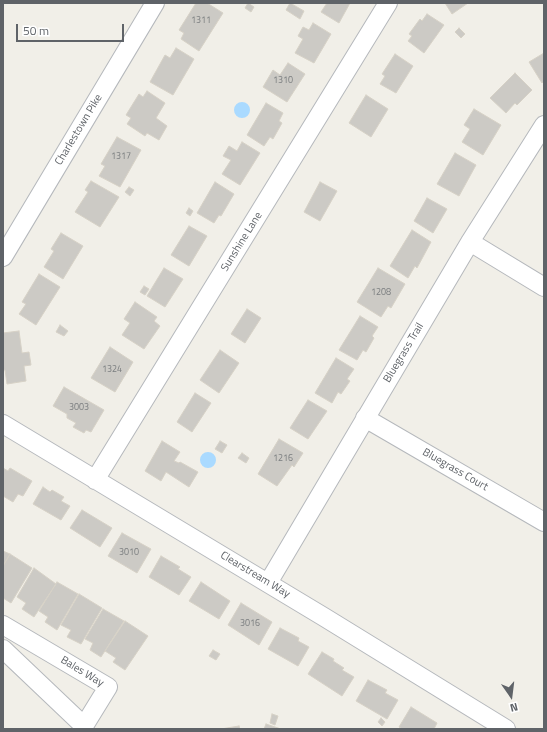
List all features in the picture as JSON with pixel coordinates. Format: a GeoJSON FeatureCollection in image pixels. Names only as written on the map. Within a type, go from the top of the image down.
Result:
{"type":"FeatureCollection","features":[{"type":"Feature","properties":{"kind":"street","name":"Charlestown Pike"},"geometry":{"type":"LineString","coordinates":[[3,257],[155,3]]}},
{"type":"Feature","properties":{"kind":"street","name":"Sunshine Lane"},"geometry":{"type":"LineString","coordinates":[[95,480],[388,3]]}},
{"type":"Feature","properties":{"kind":"street","name":"Bluegrass Trail"},"geometry":{"type":"LineString","coordinates":[[268,583],[470,242],[544,125]]}},
{"type":"Feature","properties":{"kind":"street"},"geometry":{"type":"LineString","coordinates":[[470,242],[544,287]]}},
{"type":"Feature","properties":{"kind":"street","name":"Bluegrass Court"},"geometry":{"type":"LineString","coordinates":[[365,418],[544,522]]}},
{"type":"Feature","properties":{"kind":"street","name":"Clearstream Way"},"geometry":{"type":"LineString","coordinates":[[3,424],[268,583],[506,729]]}},
{"type":"Feature","properties":{"kind":"street","name":"Bales Way"},"geometry":{"type":"LineString","coordinates":[[3,625],[108,687],[84,726],[3,649]]}},
{"type":"Feature","properties":{"kind":"water"},"geometry":{"type":"Polygon","coordinates":[[[239,102],[245,102],[250,107],[248,116],[245,118],[239,118],[234,113],[234,107],[239,102]]]}},
{"type":"Feature","properties":{"kind":"water"},"geometry":{"type":"Polygon","coordinates":[[[205,452],[211,452],[216,457],[214,466],[211,468],[205,468],[200,463],[200,457],[205,452]]]}},
{"type":"Feature","properties":{"kind":"building"},"geometry":{"type":"Polygon","coordinates":[[[196,3],[207,3],[223,13],[199,51],[181,39],[184,33],[179,30],[196,3]]]}},
{"type":"Feature","properties":{"kind":"building"},"geometry":{"type":"Polygon","coordinates":[[[248,3],[254,7],[251,12],[245,8],[248,3]]]}},
{"type":"Feature","properties":{"kind":"building"},"geometry":{"type":"Polygon","coordinates":[[[290,3],[304,11],[300,19],[286,10],[290,3]]]}},
{"type":"Feature","properties":{"kind":"building"},"geometry":{"type":"Polygon","coordinates":[[[327,3],[350,3],[339,23],[321,12],[327,3]]]}},
{"type":"Feature","properties":{"kind":"building"},"geometry":{"type":"Polygon","coordinates":[[[445,3],[468,3],[452,14],[445,3]]]}},
{"type":"Feature","properties":{"kind":"building"},"geometry":{"type":"Polygon","coordinates":[[[427,14],[444,25],[424,53],[408,41],[412,36],[409,34],[420,19],[422,21],[427,14]]]}},
{"type":"Feature","properties":{"kind":"building"},"geometry":{"type":"Polygon","coordinates":[[[313,23],[331,34],[314,63],[295,53],[303,39],[298,36],[303,27],[309,30],[313,23]]]}},
{"type":"Feature","properties":{"kind":"building"},"geometry":{"type":"Polygon","coordinates":[[[459,28],[465,34],[461,38],[455,32],[459,28]]]}},
{"type":"Feature","properties":{"kind":"building"},"geometry":{"type":"Polygon","coordinates":[[[176,48],[194,59],[173,95],[150,82],[165,55],[170,58],[176,48]]]}},
{"type":"Feature","properties":{"kind":"building"},"geometry":{"type":"Polygon","coordinates":[[[544,53],[544,81],[542,83],[529,62],[544,53]]]}},
{"type":"Feature","properties":{"kind":"building"},"geometry":{"type":"Polygon","coordinates":[[[395,54],[413,66],[396,93],[380,84],[385,76],[382,74],[395,54]]]}},
{"type":"Feature","properties":{"kind":"building"},"geometry":{"type":"Polygon","coordinates":[[[288,63],[305,74],[287,102],[263,87],[273,70],[280,75],[288,63]]]}},
{"type":"Feature","properties":{"kind":"building"},"geometry":{"type":"Polygon","coordinates":[[[515,73],[532,90],[517,105],[515,103],[506,113],[490,98],[515,73]]]}},
{"type":"Feature","properties":{"kind":"building"},"geometry":{"type":"Polygon","coordinates":[[[147,91],[165,103],[156,118],[167,126],[159,140],[147,133],[145,136],[127,124],[131,118],[126,115],[139,94],[143,97],[147,91]]]}},
{"type":"Feature","properties":{"kind":"building"},"geometry":{"type":"Polygon","coordinates":[[[366,95],[388,109],[371,137],[349,123],[366,95]]]}},
{"type":"Feature","properties":{"kind":"building"},"geometry":{"type":"Polygon","coordinates":[[[266,103],[283,113],[279,121],[282,123],[273,139],[270,137],[264,146],[247,135],[266,103]]]}},
{"type":"Feature","properties":{"kind":"building"},"geometry":{"type":"Polygon","coordinates":[[[474,109],[501,125],[483,155],[462,142],[470,129],[464,125],[474,109]]]}},
{"type":"Feature","properties":{"kind":"building"},"geometry":{"type":"Polygon","coordinates":[[[117,137],[141,150],[120,187],[99,176],[105,166],[101,164],[117,137]]]}},
{"type":"Feature","properties":{"kind":"building"},"geometry":{"type":"Polygon","coordinates":[[[242,142],[260,153],[240,185],[222,174],[231,160],[223,156],[229,146],[237,151],[242,142]]]}},
{"type":"Feature","properties":{"kind":"building"},"geometry":{"type":"Polygon","coordinates":[[[455,153],[476,165],[459,196],[437,184],[455,153]]]}},
{"type":"Feature","properties":{"kind":"building"},"geometry":{"type":"Polygon","coordinates":[[[91,181],[119,197],[100,227],[75,212],[88,192],[85,190],[91,181]]]}},
{"type":"Feature","properties":{"kind":"building"},"geometry":{"type":"Polygon","coordinates":[[[215,182],[234,194],[221,216],[219,215],[214,223],[197,213],[215,182]]]}},
{"type":"Feature","properties":{"kind":"building"},"geometry":{"type":"Polygon","coordinates":[[[320,182],[337,191],[320,221],[304,212],[320,182]]]}},
{"type":"Feature","properties":{"kind":"building"},"geometry":{"type":"Polygon","coordinates":[[[129,187],[134,190],[130,196],[125,192],[129,187]]]}},
{"type":"Feature","properties":{"kind":"building"},"geometry":{"type":"Polygon","coordinates":[[[427,198],[447,209],[433,233],[414,221],[427,198]]]}},
{"type":"Feature","properties":{"kind":"building"},"geometry":{"type":"Polygon","coordinates":[[[189,208],[193,211],[190,216],[186,213],[189,208]]]}},
{"type":"Feature","properties":{"kind":"building"},"geometry":{"type":"Polygon","coordinates":[[[189,226],[207,236],[189,266],[171,255],[189,226]]]}},
{"type":"Feature","properties":{"kind":"building"},"geometry":{"type":"Polygon","coordinates":[[[412,230],[431,242],[417,268],[415,266],[408,278],[390,266],[412,230]]]}},
{"type":"Feature","properties":{"kind":"building"},"geometry":{"type":"Polygon","coordinates":[[[61,233],[83,246],[63,279],[44,267],[54,251],[51,249],[61,233]]]}},
{"type":"Feature","properties":{"kind":"building"},"geometry":{"type":"Polygon","coordinates":[[[164,268],[183,279],[165,307],[147,296],[164,268]]]}},
{"type":"Feature","properties":{"kind":"building"},"geometry":{"type":"Polygon","coordinates":[[[378,268],[405,284],[391,308],[388,306],[381,317],[357,302],[378,268]]]}},
{"type":"Feature","properties":{"kind":"building"},"geometry":{"type":"Polygon","coordinates":[[[39,274],[60,287],[36,325],[19,314],[26,304],[22,302],[39,274]]]}},
{"type":"Feature","properties":{"kind":"building"},"geometry":{"type":"Polygon","coordinates":[[[144,286],[149,289],[145,295],[140,292],[144,286]]]}},
{"type":"Feature","properties":{"kind":"building"},"geometry":{"type":"Polygon","coordinates":[[[135,302],[157,317],[154,321],[160,326],[144,349],[122,335],[130,323],[124,319],[135,302]]]}},
{"type":"Feature","properties":{"kind":"building"},"geometry":{"type":"Polygon","coordinates":[[[247,309],[261,318],[245,343],[231,334],[247,309]]]}},
{"type":"Feature","properties":{"kind":"building"},"geometry":{"type":"Polygon","coordinates":[[[360,316],[378,327],[372,336],[374,338],[366,352],[363,350],[357,360],[339,350],[360,316]]]}},
{"type":"Feature","properties":{"kind":"building"},"geometry":{"type":"Polygon","coordinates":[[[60,325],[68,331],[64,336],[56,332],[60,325]]]}},
{"type":"Feature","properties":{"kind":"building"},"geometry":{"type":"Polygon","coordinates":[[[19,331],[22,353],[29,352],[31,365],[24,366],[26,381],[7,384],[5,370],[3,370],[3,333],[19,331]]]}},
{"type":"Feature","properties":{"kind":"building"},"geometry":{"type":"Polygon","coordinates":[[[110,347],[133,362],[115,392],[91,378],[110,347]]]}},
{"type":"Feature","properties":{"kind":"building"},"geometry":{"type":"Polygon","coordinates":[[[220,350],[239,363],[219,393],[200,380],[220,350]]]}},
{"type":"Feature","properties":{"kind":"building"},"geometry":{"type":"Polygon","coordinates":[[[336,358],[354,369],[347,379],[350,381],[341,394],[338,392],[332,403],[315,393],[336,358]]]}},
{"type":"Feature","properties":{"kind":"building"},"geometry":{"type":"Polygon","coordinates":[[[64,387],[104,410],[91,432],[86,430],[84,433],[73,427],[76,423],[67,418],[67,414],[53,406],[64,387]]]}},
{"type":"Feature","properties":{"kind":"building"},"geometry":{"type":"Polygon","coordinates":[[[195,393],[211,403],[192,432],[177,422],[195,393]]]}},
{"type":"Feature","properties":{"kind":"building"},"geometry":{"type":"Polygon","coordinates":[[[308,400],[327,411],[308,439],[290,428],[308,400]]]}},
{"type":"Feature","properties":{"kind":"building"},"geometry":{"type":"Polygon","coordinates":[[[279,439],[303,453],[294,467],[292,465],[277,486],[258,474],[279,439]]]}},
{"type":"Feature","properties":{"kind":"building"},"geometry":{"type":"Polygon","coordinates":[[[162,441],[180,452],[174,461],[180,462],[198,472],[189,487],[166,472],[161,481],[145,471],[162,441]]]}},
{"type":"Feature","properties":{"kind":"building"},"geometry":{"type":"Polygon","coordinates":[[[220,441],[227,445],[222,453],[215,449],[220,441]]]}},
{"type":"Feature","properties":{"kind":"building"},"geometry":{"type":"Polygon","coordinates":[[[242,453],[249,458],[246,463],[238,458],[242,453]]]}},
{"type":"Feature","properties":{"kind":"building"},"geometry":{"type":"Polygon","coordinates":[[[3,468],[8,471],[10,468],[32,481],[23,496],[18,494],[13,502],[3,496],[3,468]]]}},
{"type":"Feature","properties":{"kind":"building"},"geometry":{"type":"Polygon","coordinates":[[[43,487],[50,492],[52,490],[64,497],[61,501],[70,506],[61,520],[33,504],[43,487]]]}},
{"type":"Feature","properties":{"kind":"building"},"geometry":{"type":"Polygon","coordinates":[[[82,510],[112,528],[100,547],[70,528],[82,510]]]}},
{"type":"Feature","properties":{"kind":"building"},"geometry":{"type":"Polygon","coordinates":[[[122,533],[151,549],[137,573],[108,556],[122,533]]]}},
{"type":"Feature","properties":{"kind":"building"},"geometry":{"type":"Polygon","coordinates":[[[3,551],[10,554],[3,566],[3,551]]]}},
{"type":"Feature","properties":{"kind":"building"},"geometry":{"type":"Polygon","coordinates":[[[10,554],[32,568],[11,603],[3,598],[3,566],[10,554]]]}},
{"type":"Feature","properties":{"kind":"building"},"geometry":{"type":"Polygon","coordinates":[[[161,556],[180,567],[178,569],[191,577],[179,595],[149,577],[161,556]]]}},
{"type":"Feature","properties":{"kind":"building"},"geometry":{"type":"Polygon","coordinates":[[[34,568],[56,584],[34,617],[22,609],[26,603],[17,597],[34,568]]]}},
{"type":"Feature","properties":{"kind":"building"},"geometry":{"type":"Polygon","coordinates":[[[57,582],[78,594],[57,630],[45,622],[48,617],[39,611],[57,582]]]}},
{"type":"Feature","properties":{"kind":"building"},"geometry":{"type":"Polygon","coordinates":[[[201,582],[230,601],[219,619],[189,601],[201,582]]]}},
{"type":"Feature","properties":{"kind":"building"},"geometry":{"type":"Polygon","coordinates":[[[79,594],[102,608],[81,644],[67,637],[71,630],[61,625],[79,594]]]}},
{"type":"Feature","properties":{"kind":"building"},"geometry":{"type":"Polygon","coordinates":[[[241,603],[272,622],[259,645],[228,625],[241,603]]]}},
{"type":"Feature","properties":{"kind":"building"},"geometry":{"type":"Polygon","coordinates":[[[103,609],[124,621],[101,657],[90,650],[93,643],[85,639],[103,609]]]}},
{"type":"Feature","properties":{"kind":"building"},"geometry":{"type":"Polygon","coordinates":[[[125,621],[148,636],[125,670],[113,662],[116,658],[105,651],[125,621]]]}},
{"type":"Feature","properties":{"kind":"building"},"geometry":{"type":"Polygon","coordinates":[[[280,628],[299,638],[298,641],[309,647],[298,666],[268,649],[280,628]]]}},
{"type":"Feature","properties":{"kind":"building"},"geometry":{"type":"Polygon","coordinates":[[[213,650],[220,654],[216,660],[209,656],[213,650]]]}},
{"type":"Feature","properties":{"kind":"building"},"geometry":{"type":"Polygon","coordinates":[[[322,652],[334,659],[333,661],[344,668],[342,670],[354,677],[342,696],[308,674],[322,652]]]}},
{"type":"Feature","properties":{"kind":"building"},"geometry":{"type":"Polygon","coordinates":[[[368,680],[387,690],[385,693],[398,700],[387,719],[356,701],[368,680]]]}},
{"type":"Feature","properties":{"kind":"building"},"geometry":{"type":"Polygon","coordinates":[[[411,707],[437,723],[434,729],[402,729],[399,727],[411,707]]]}},
{"type":"Feature","properties":{"kind":"building"},"geometry":{"type":"Polygon","coordinates":[[[272,714],[278,716],[275,725],[270,723],[272,714]]]}},
{"type":"Feature","properties":{"kind":"building"},"geometry":{"type":"Polygon","coordinates":[[[381,718],[385,722],[382,726],[378,722],[381,718]]]}},
{"type":"Feature","properties":{"kind":"building"},"geometry":{"type":"Polygon","coordinates":[[[266,724],[281,729],[264,729],[266,724]]]}},
{"type":"Feature","properties":{"kind":"building"},"geometry":{"type":"Polygon","coordinates":[[[239,726],[240,729],[221,729],[239,726]]]}}]}
